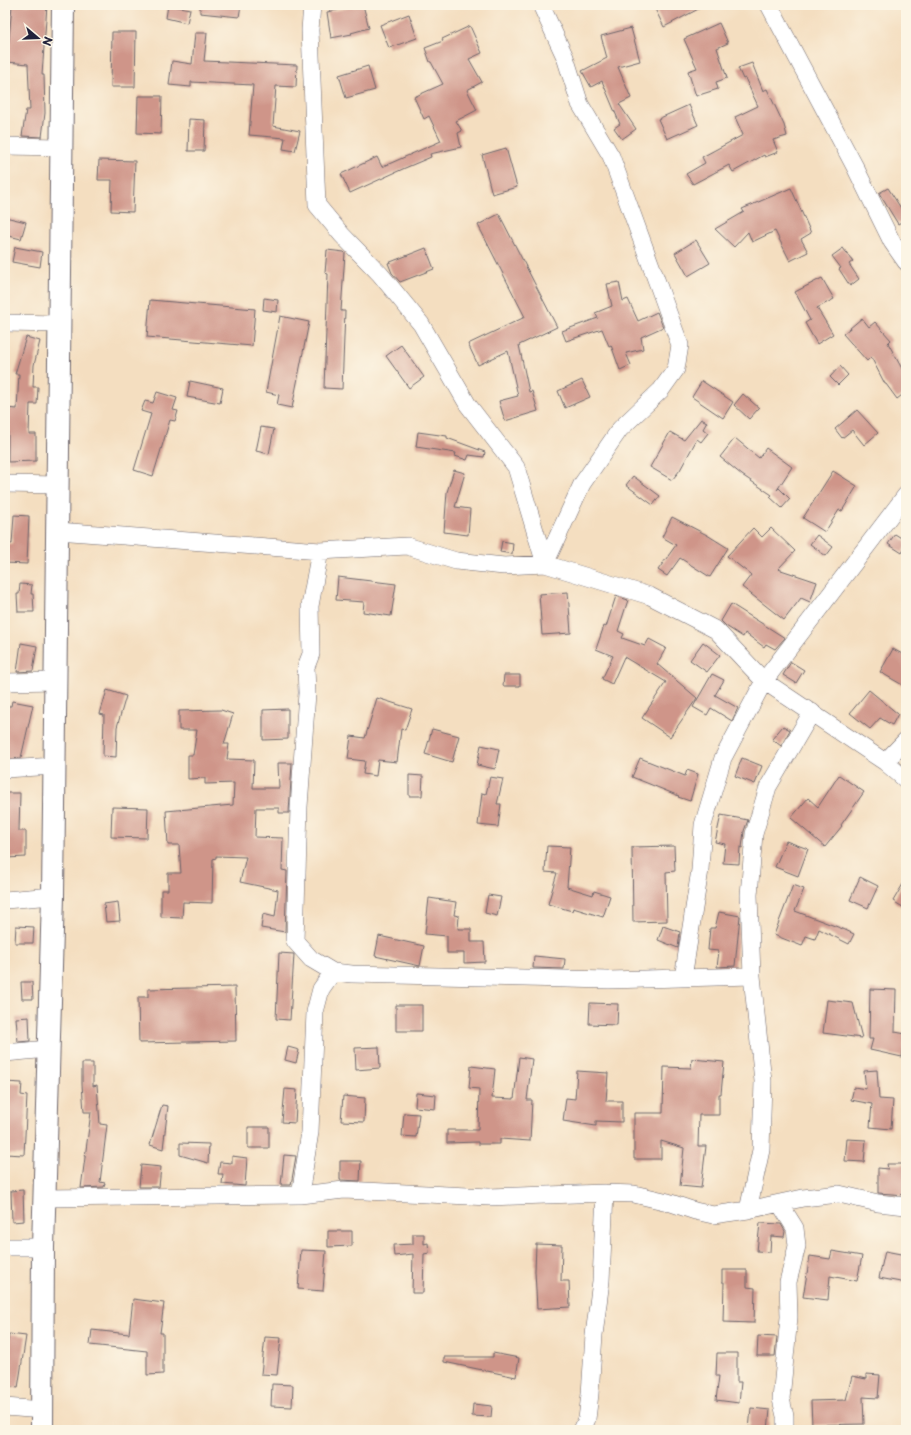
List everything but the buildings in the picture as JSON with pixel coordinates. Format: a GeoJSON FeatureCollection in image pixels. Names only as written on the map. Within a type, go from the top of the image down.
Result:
{"type":"FeatureCollection","features":[{"type":"Feature","properties":{"kind":"main road"},"geometry":{"type":"LineString","coordinates":[[42,1420],[44,1247],[55,766],[63,5]]}},
{"type":"Feature","properties":{"kind":"street"},"geometry":{"type":"LineString","coordinates":[[312,5],[310,30],[317,205],[342,235],[380,274],[421,324],[468,405],[516,467],[545,564]]}},
{"type":"Feature","properties":{"kind":"street"},"geometry":{"type":"LineString","coordinates":[[541,5],[565,57],[580,104],[612,156],[680,345],[676,369],[661,390],[620,430],[582,484],[545,564]]}},
{"type":"Feature","properties":{"kind":"street"},"geometry":{"type":"LineString","coordinates":[[769,5],[855,167],[892,242],[906,262]]}},
{"type":"Feature","properties":{"kind":"street"},"geometry":{"type":"LineString","coordinates":[[5,146],[61,146]]}},
{"type":"Feature","properties":{"kind":"street"},"geometry":{"type":"LineString","coordinates":[[5,323],[60,324]]}},
{"type":"Feature","properties":{"kind":"street"},"geometry":{"type":"LineString","coordinates":[[5,484],[58,485]]}},
{"type":"Feature","properties":{"kind":"street"},"geometry":{"type":"LineString","coordinates":[[683,978],[700,870],[703,825],[722,758],[764,681],[906,495]]}},
{"type":"Feature","properties":{"kind":"street"},"geometry":{"type":"LineString","coordinates":[[58,531],[320,551],[407,546],[456,561],[504,566],[545,564],[650,596],[716,630],[764,681],[885,762],[906,780]]}},
{"type":"Feature","properties":{"kind":"street"},"geometry":{"type":"LineString","coordinates":[[320,551],[310,606],[311,654],[306,667],[308,693],[299,807],[295,941],[311,959],[333,972],[352,974],[602,980],[752,976]]}},
{"type":"Feature","properties":{"kind":"street"},"geometry":{"type":"LineString","coordinates":[[5,682],[56,681]]}},
{"type":"Feature","properties":{"kind":"street"},"geometry":{"type":"LineString","coordinates":[[748,1210],[761,1150],[763,1081],[752,976],[749,895],[754,834],[768,787],[812,712]]}},
{"type":"Feature","properties":{"kind":"street"},"geometry":{"type":"LineString","coordinates":[[885,762],[906,740]]}},
{"type":"Feature","properties":{"kind":"street"},"geometry":{"type":"LineString","coordinates":[[5,769],[55,766]]}},
{"type":"Feature","properties":{"kind":"street"},"geometry":{"type":"LineString","coordinates":[[5,900],[53,896]]}},
{"type":"Feature","properties":{"kind":"street"},"geometry":{"type":"LineString","coordinates":[[300,1196],[310,1132],[315,1012],[321,989],[333,972]]}},
{"type":"Feature","properties":{"kind":"street"},"geometry":{"type":"LineString","coordinates":[[5,1052],[48,1049]]}},
{"type":"Feature","properties":{"kind":"street"},"geometry":{"type":"LineString","coordinates":[[45,1198],[300,1196],[344,1190],[489,1197],[605,1193],[634,1194],[713,1215],[780,1204],[803,1198],[839,1194],[878,1203],[906,1206]]}},
{"type":"Feature","properties":{"kind":"street"},"geometry":{"type":"LineString","coordinates":[[582,1430],[587,1419],[594,1335],[601,1281],[605,1193]]}},
{"type":"Feature","properties":{"kind":"street"},"geometry":{"type":"LineString","coordinates":[[780,1204],[795,1228],[797,1246],[788,1282],[789,1317],[781,1400],[785,1416],[785,1430]]}},
{"type":"Feature","properties":{"kind":"street"},"geometry":{"type":"LineString","coordinates":[[5,1247],[44,1247]]}},
{"type":"Feature","properties":{"kind":"street"},"geometry":{"type":"LineString","coordinates":[[5,1407],[42,1420]]}}]}
